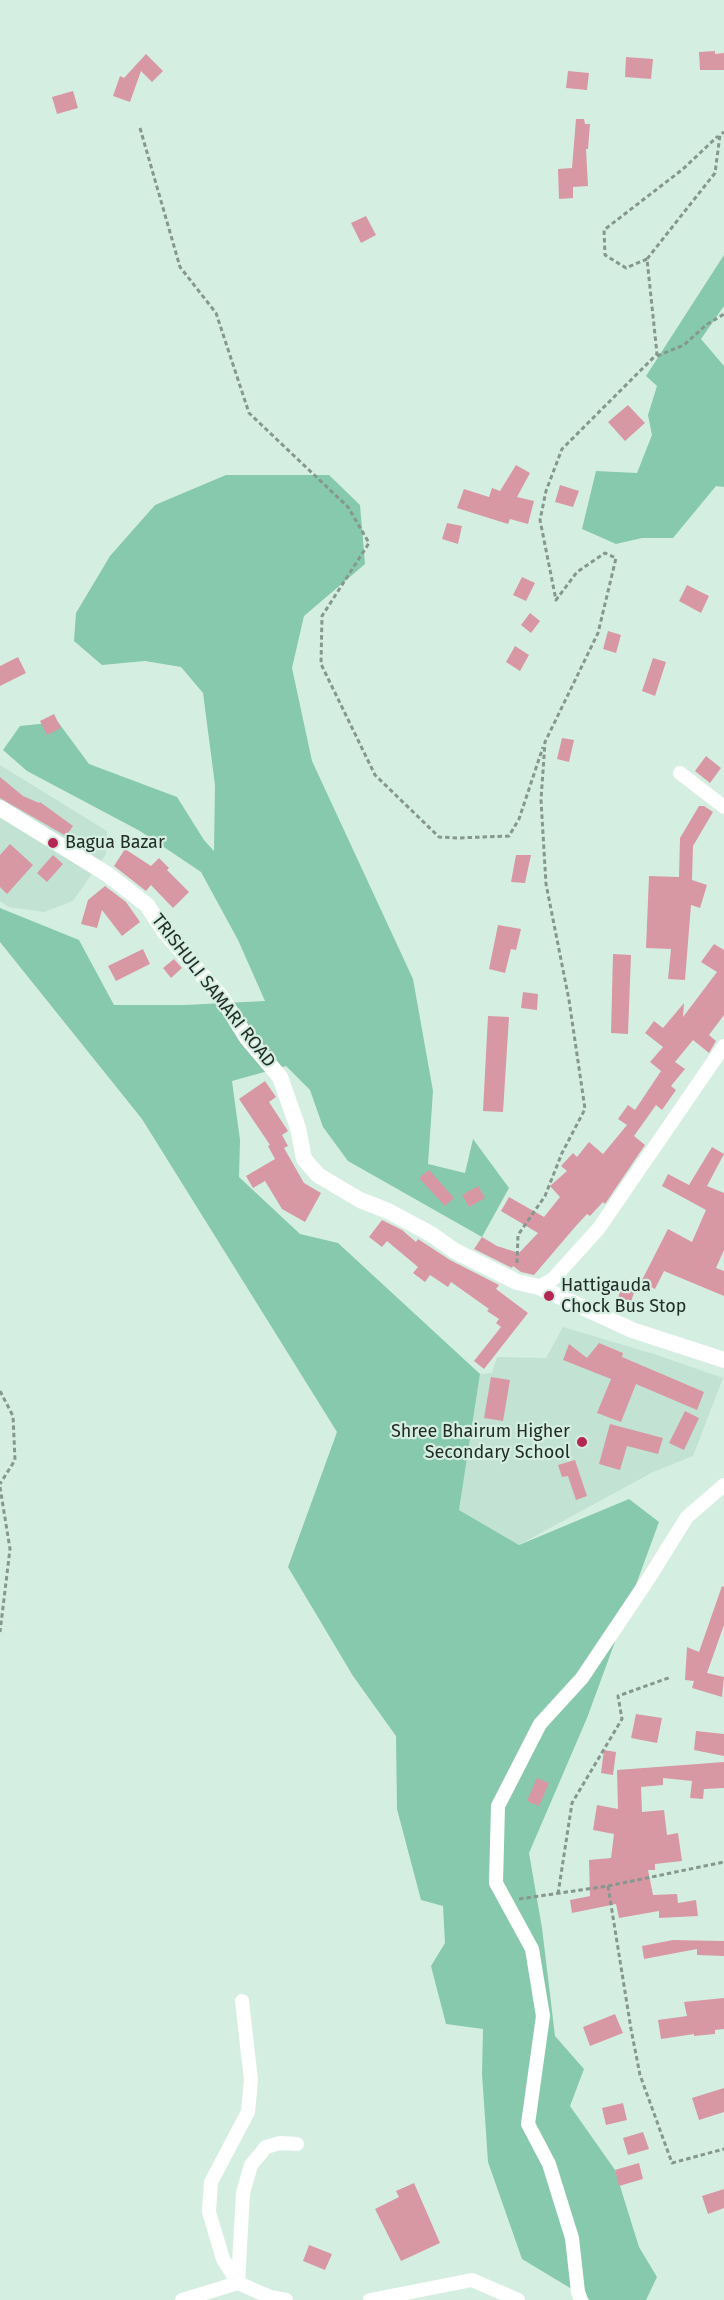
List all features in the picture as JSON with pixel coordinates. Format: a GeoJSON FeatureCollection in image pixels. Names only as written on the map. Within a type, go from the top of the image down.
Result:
{"type":"FeatureCollection","features":[{"type":"Feature","properties":{"kind":"street"},"geometry":{"type":"LineString","coordinates":[[680,773],[724,807]]}},
{"type":"Feature","properties":{"kind":"street","name":"TRISHULI SAMARI ROAD"},"geometry":{"type":"LineString","coordinates":[[0,808],[107,874],[147,904],[164,931],[222,998],[247,1038],[280,1077],[298,1128],[304,1159],[318,1175],[360,1200],[388,1211],[431,1234],[455,1251],[517,1282],[539,1287],[632,1330],[724,1360]]}},
{"type":"Feature","properties":{"kind":"street"},"geometry":{"type":"LineString","coordinates":[[539,1287],[554,1280],[599,1228],[724,1046]]}},
{"type":"Feature","properties":{"kind":"street"},"geometry":{"type":"LineString","coordinates":[[582,2300],[578,2292],[572,2238],[549,2164],[528,2124],[543,2016],[532,1949],[496,1883],[498,1806],[540,1724],[582,1678],[687,1517],[724,1485]]}},
{"type":"Feature","properties":{"kind":"street"},"geometry":{"type":"LineString","coordinates":[[242,2001],[250,2080],[248,2112],[211,2182],[209,2212],[223,2259],[238,2283],[286,2300]]}},
{"type":"Feature","properties":{"kind":"street"},"geometry":{"type":"LineString","coordinates":[[238,2283],[242,2247],[243,2193],[251,2165],[266,2147],[280,2143],[297,2144]]}},
{"type":"Feature","properties":{"kind":"street"},"geometry":{"type":"LineString","coordinates":[[370,2300],[472,2280],[518,2300]]}},
{"type":"Feature","properties":{"kind":"street"},"geometry":{"type":"LineString","coordinates":[[182,2300],[238,2283]]}},
{"type":"Feature","properties":{"kind":"path"},"geometry":{"type":"LineString","coordinates":[[140,128],[180,267],[216,313],[249,413],[348,507],[369,543],[322,616],[321,664],[375,774],[439,837],[509,836],[519,819],[545,742],[598,633],[616,558],[605,553],[577,572],[556,600],[540,520],[546,491],[562,449],[655,357],[684,345],[706,325],[724,314]]}},
{"type":"Feature","properties":{"kind":"path"},"geometry":{"type":"LineString","coordinates":[[722,134],[715,173],[647,259],[626,268],[605,255],[604,230],[683,169],[722,134]]}},
{"type":"Feature","properties":{"kind":"path"},"geometry":{"type":"LineString","coordinates":[[647,259],[657,354],[655,357]]}},
{"type":"Feature","properties":{"kind":"path"},"geometry":{"type":"LineString","coordinates":[[517,1282],[518,1235],[545,1196],[562,1153],[585,1109],[569,1000],[546,884],[541,800],[545,742]]}},
{"type":"Feature","properties":{"kind":"path"},"geometry":{"type":"LineString","coordinates":[[0,1391],[13,1416],[15,1460],[0,1486],[10,1549],[0,1632]]}},
{"type":"Feature","properties":{"kind":"path"},"geometry":{"type":"LineString","coordinates":[[558,1894],[572,1803],[622,1719],[618,1696],[671,1677]]}},
{"type":"Feature","properties":{"kind":"path"},"geometry":{"type":"LineString","coordinates":[[506,1900],[608,1886],[724,1862]]}},
{"type":"Feature","properties":{"kind":"path"},"geometry":{"type":"LineString","coordinates":[[608,1886],[630,2029],[640,2074],[672,2163],[724,2149]]}},
{"type":"Feature","properties":{"kind":"shaded area","name":"Bagua Bazar"},"geometry":{"type":"Polygon","coordinates":[[[0,765],[107,831],[106,854],[73,901],[44,912],[8,907],[0,901],[0,765]]]}},
{"type":"Feature","properties":{"kind":"shaded area","name":"Shree Bhairum Higher Secondary School"},"geometry":{"type":"Polygon","coordinates":[[[563,1327],[657,1355],[723,1378],[693,1456],[653,1472],[519,1545],[459,1510],[480,1374],[492,1373],[497,1357],[546,1358],[563,1327]]]}},
{"type":"Feature","properties":{"kind":"green space"},"geometry":{"type":"Polygon","coordinates":[[[724,255],[724,306],[701,339],[724,366],[724,487],[716,486],[673,538],[642,538],[616,544],[582,529],[596,471],[637,473],[652,435],[648,415],[657,386],[646,376],[724,255]]]}},
{"type":"Feature","properties":{"kind":"green space"},"geometry":{"type":"Polygon","coordinates":[[[226,475],[329,475],[360,505],[365,564],[304,616],[292,668],[312,761],[413,979],[433,1091],[428,1164],[465,1173],[473,1139],[509,1188],[482,1237],[348,1161],[323,1127],[310,1090],[286,1066],[232,1081],[240,1140],[239,1177],[300,1234],[338,1243],[480,1374],[459,1510],[519,1545],[629,1499],[659,1522],[587,1718],[529,1853],[542,1928],[555,2036],[584,2069],[570,2106],[615,2170],[639,2247],[657,2277],[646,2300],[590,2300],[522,2259],[488,2162],[482,2074],[483,2029],[446,2024],[431,1966],[445,1943],[443,1906],[421,1900],[397,1809],[396,1736],[353,1676],[288,1567],[337,1432],[142,1119],[0,942],[0,908],[79,940],[114,1005],[185,1005],[265,1001],[238,940],[201,872],[140,831],[27,771],[3,750],[20,726],[58,722],[89,764],[177,797],[204,840],[214,851],[215,785],[203,693],[181,667],[145,661],[102,665],[74,641],[76,613],[110,556],[155,505],[226,475]]]}},
{"type":"Feature","properties":{"kind":"building"},"geometry":{"type":"Polygon","coordinates":[[[715,51],[715,54],[724,53],[724,70],[700,70],[699,52],[715,51]]]}},
{"type":"Feature","properties":{"kind":"building"},"geometry":{"type":"Polygon","coordinates":[[[146,54],[163,71],[152,82],[141,71],[130,102],[113,96],[120,76],[124,78],[146,54]]]}},
{"type":"Feature","properties":{"kind":"building"},"geometry":{"type":"Polygon","coordinates":[[[626,57],[653,59],[651,79],[625,77],[626,57]]]}},
{"type":"Feature","properties":{"kind":"building"},"geometry":{"type":"Polygon","coordinates":[[[568,71],[589,73],[587,90],[566,88],[568,71]]]}},
{"type":"Feature","properties":{"kind":"building"},"geometry":{"type":"Polygon","coordinates":[[[73,91],[78,108],[57,114],[52,97],[73,91]]]}},
{"type":"Feature","properties":{"kind":"building"},"geometry":{"type":"Polygon","coordinates":[[[576,119],[584,119],[585,124],[590,124],[588,149],[586,149],[588,186],[573,187],[573,198],[559,199],[558,169],[572,168],[576,119]]]}},
{"type":"Feature","properties":{"kind":"building"},"geometry":{"type":"Polygon","coordinates":[[[366,216],[376,235],[361,243],[351,223],[366,216]]]}},
{"type":"Feature","properties":{"kind":"building"},"geometry":{"type":"Polygon","coordinates":[[[628,405],[645,423],[625,441],[608,422],[628,405]]]}},
{"type":"Feature","properties":{"kind":"building"},"geometry":{"type":"Polygon","coordinates":[[[516,465],[530,473],[517,497],[534,501],[528,524],[510,519],[508,524],[457,508],[464,489],[489,497],[492,488],[500,491],[516,465]]]}},
{"type":"Feature","properties":{"kind":"building"},"geometry":{"type":"Polygon","coordinates":[[[560,485],[579,491],[573,507],[555,502],[560,485]]]}},
{"type":"Feature","properties":{"kind":"building"},"geometry":{"type":"Polygon","coordinates":[[[447,523],[462,526],[458,544],[442,539],[447,523]]]}},
{"type":"Feature","properties":{"kind":"building"},"geometry":{"type":"Polygon","coordinates":[[[522,577],[535,583],[526,601],[513,595],[522,577]]]}},
{"type":"Feature","properties":{"kind":"building"},"geometry":{"type":"Polygon","coordinates":[[[687,585],[709,596],[701,613],[679,601],[687,585]]]}},
{"type":"Feature","properties":{"kind":"building"},"geometry":{"type":"Polygon","coordinates":[[[530,613],[540,621],[531,633],[521,625],[530,613]]]}},
{"type":"Feature","properties":{"kind":"building"},"geometry":{"type":"Polygon","coordinates":[[[608,631],[621,635],[616,653],[603,649],[608,631]]]}},
{"type":"Feature","properties":{"kind":"building"},"geometry":{"type":"Polygon","coordinates":[[[515,646],[529,655],[520,671],[506,662],[515,646]]]}},
{"type":"Feature","properties":{"kind":"building"},"geometry":{"type":"Polygon","coordinates":[[[18,657],[26,673],[0,686],[0,666],[18,657]]]}},
{"type":"Feature","properties":{"kind":"building"},"geometry":{"type":"Polygon","coordinates":[[[653,658],[666,662],[655,696],[642,691],[653,658]]]}},
{"type":"Feature","properties":{"kind":"building"},"geometry":{"type":"Polygon","coordinates":[[[54,714],[61,728],[47,735],[40,721],[54,714]]]}},
{"type":"Feature","properties":{"kind":"building"},"geometry":{"type":"Polygon","coordinates":[[[562,738],[574,740],[569,762],[557,759],[562,738]]]}},
{"type":"Feature","properties":{"kind":"building"},"geometry":{"type":"Polygon","coordinates":[[[706,756],[721,768],[710,783],[695,771],[706,756]]]}},
{"type":"Feature","properties":{"kind":"building"},"geometry":{"type":"Polygon","coordinates":[[[0,777],[23,796],[40,802],[73,826],[66,836],[0,798],[0,777]]]}},
{"type":"Feature","properties":{"kind":"building"},"geometry":{"type":"Polygon","coordinates":[[[699,806],[704,806],[713,812],[693,846],[692,880],[707,885],[700,908],[691,905],[685,980],[668,979],[671,949],[646,948],[649,876],[679,877],[680,838],[699,806]]]}},
{"type":"Feature","properties":{"kind":"building"},"geometry":{"type":"Polygon","coordinates":[[[10,844],[33,865],[7,894],[0,887],[0,855],[10,844]]]}},
{"type":"Feature","properties":{"kind":"building"},"geometry":{"type":"Polygon","coordinates":[[[125,849],[151,866],[159,858],[169,868],[167,870],[189,892],[173,908],[151,885],[146,891],[114,866],[125,849]]]}},
{"type":"Feature","properties":{"kind":"building"},"geometry":{"type":"Polygon","coordinates":[[[53,855],[63,864],[47,882],[37,873],[53,855]]]}},
{"type":"Feature","properties":{"kind":"building"},"geometry":{"type":"Polygon","coordinates":[[[516,855],[531,855],[525,883],[511,882],[516,855]]]}},
{"type":"Feature","properties":{"kind":"building"},"geometry":{"type":"Polygon","coordinates":[[[105,886],[126,902],[140,922],[122,936],[102,910],[97,928],[81,924],[88,900],[105,886]]]}},
{"type":"Feature","properties":{"kind":"building"},"geometry":{"type":"Polygon","coordinates":[[[498,925],[521,929],[516,950],[511,949],[505,973],[489,969],[498,925]]]}},
{"type":"Feature","properties":{"kind":"building"},"geometry":{"type":"Polygon","coordinates":[[[714,944],[724,950],[724,1015],[709,1035],[716,1041],[709,1053],[693,1040],[675,1062],[685,1069],[671,1086],[676,1090],[662,1110],[656,1105],[634,1136],[645,1145],[605,1204],[603,1202],[590,1216],[587,1214],[534,1275],[521,1272],[513,1266],[512,1268],[474,1249],[482,1237],[497,1246],[519,1253],[538,1233],[501,1211],[509,1197],[544,1217],[560,1197],[550,1186],[567,1171],[561,1166],[573,1153],[577,1157],[589,1142],[603,1154],[627,1125],[618,1119],[628,1105],[635,1110],[661,1071],[650,1062],[663,1047],[645,1033],[654,1021],[663,1028],[684,1003],[683,1017],[717,972],[701,962],[714,944]]]}},
{"type":"Feature","properties":{"kind":"building"},"geometry":{"type":"Polygon","coordinates":[[[143,949],[150,964],[116,981],[108,966],[143,949]]]}},
{"type":"Feature","properties":{"kind":"building"},"geometry":{"type":"Polygon","coordinates":[[[613,954],[631,955],[628,1034],[611,1033],[613,954]]]}},
{"type":"Feature","properties":{"kind":"building"},"geometry":{"type":"Polygon","coordinates":[[[174,959],[182,968],[171,978],[163,968],[174,959]]]}},
{"type":"Feature","properties":{"kind":"building"},"geometry":{"type":"Polygon","coordinates":[[[523,992],[538,994],[537,1010],[521,1008],[523,992]]]}},
{"type":"Feature","properties":{"kind":"building"},"geometry":{"type":"Polygon","coordinates":[[[488,1016],[509,1017],[503,1112],[483,1111],[488,1016]]]}},
{"type":"Feature","properties":{"kind":"building"},"geometry":{"type":"Polygon","coordinates":[[[265,1081],[276,1097],[269,1102],[288,1131],[282,1135],[288,1146],[284,1148],[304,1183],[321,1193],[305,1222],[282,1209],[265,1181],[253,1188],[246,1176],[275,1159],[268,1146],[270,1145],[239,1099],[265,1081]]]}},
{"type":"Feature","properties":{"kind":"building"},"geometry":{"type":"Polygon","coordinates":[[[712,1147],[724,1154],[707,1186],[724,1193],[724,1250],[716,1268],[724,1271],[724,1296],[664,1271],[655,1289],[641,1282],[668,1229],[692,1242],[706,1210],[662,1186],[668,1174],[689,1185],[712,1147]]]}},
{"type":"Feature","properties":{"kind":"building"},"geometry":{"type":"Polygon","coordinates":[[[429,1170],[454,1198],[445,1206],[419,1178],[429,1170]]]}},
{"type":"Feature","properties":{"kind":"building"},"geometry":{"type":"Polygon","coordinates":[[[478,1186],[485,1198],[469,1207],[462,1195],[478,1186]]]}},
{"type":"Feature","properties":{"kind":"building"},"geometry":{"type":"Polygon","coordinates":[[[382,1220],[402,1230],[416,1242],[418,1239],[450,1260],[499,1285],[496,1289],[528,1313],[484,1369],[474,1361],[501,1327],[496,1323],[499,1319],[487,1311],[489,1309],[451,1282],[448,1287],[430,1275],[425,1282],[413,1273],[418,1267],[387,1241],[382,1247],[369,1237],[382,1220]]]}},
{"type":"Feature","properties":{"kind":"building"},"geometry":{"type":"Polygon","coordinates":[[[624,1279],[637,1283],[631,1302],[618,1298],[624,1279]]]}},
{"type":"Feature","properties":{"kind":"building"},"geometry":{"type":"Polygon","coordinates":[[[599,1343],[623,1353],[622,1357],[704,1392],[697,1410],[636,1384],[621,1422],[597,1413],[611,1379],[563,1360],[569,1344],[587,1358],[599,1343]]]}},
{"type":"Feature","properties":{"kind":"building"},"geometry":{"type":"Polygon","coordinates":[[[491,1377],[510,1380],[503,1421],[484,1418],[491,1377]]]}},
{"type":"Feature","properties":{"kind":"building"},"geometry":{"type":"Polygon","coordinates":[[[685,1411],[699,1418],[684,1450],[669,1443],[685,1411]]]}},
{"type":"Feature","properties":{"kind":"building"},"geometry":{"type":"Polygon","coordinates":[[[610,1424],[663,1438],[658,1454],[627,1446],[620,1470],[599,1464],[610,1424]]]}},
{"type":"Feature","properties":{"kind":"building"},"geometry":{"type":"Polygon","coordinates":[[[575,1460],[587,1496],[576,1500],[568,1476],[562,1477],[558,1465],[575,1460]]]}},
{"type":"Feature","properties":{"kind":"building"},"geometry":{"type":"Polygon","coordinates":[[[722,1586],[724,1587],[724,1625],[707,1673],[724,1677],[722,1697],[692,1688],[694,1681],[685,1680],[687,1647],[699,1652],[722,1586]]]}},
{"type":"Feature","properties":{"kind":"building"},"geometry":{"type":"Polygon","coordinates":[[[636,1714],[662,1718],[657,1743],[631,1738],[636,1714]]]}},
{"type":"Feature","properties":{"kind":"building"},"geometry":{"type":"Polygon","coordinates":[[[696,1731],[724,1734],[724,1756],[694,1750],[696,1731]]]}},
{"type":"Feature","properties":{"kind":"building"},"geometry":{"type":"Polygon","coordinates":[[[604,1750],[616,1752],[613,1775],[601,1773],[604,1750]]]}},
{"type":"Feature","properties":{"kind":"building"},"geometry":{"type":"Polygon","coordinates":[[[724,1762],[724,1788],[704,1789],[703,1799],[690,1798],[692,1781],[663,1778],[663,1785],[641,1787],[642,1812],[664,1810],[667,1835],[678,1833],[682,1861],[655,1864],[655,1870],[648,1870],[653,1895],[677,1894],[678,1903],[696,1900],[698,1916],[659,1918],[659,1911],[619,1918],[616,1904],[572,1913],[570,1900],[590,1896],[589,1860],[611,1858],[614,1834],[593,1830],[597,1805],[618,1809],[617,1770],[724,1762]]]}},
{"type":"Feature","properties":{"kind":"building"},"geometry":{"type":"Polygon","coordinates":[[[537,1778],[549,1783],[539,1806],[527,1801],[537,1778]]]}},
{"type":"Feature","properties":{"kind":"building"},"geometry":{"type":"Polygon","coordinates":[[[673,1940],[724,1941],[724,1956],[697,1955],[697,1949],[644,1959],[642,1946],[673,1940]]]}},
{"type":"Feature","properties":{"kind":"building"},"geometry":{"type":"Polygon","coordinates":[[[724,1998],[724,2029],[715,2030],[715,2034],[694,2036],[694,2034],[661,2039],[658,2020],[687,2016],[684,2002],[724,1998]]]}},
{"type":"Feature","properties":{"kind":"building"},"geometry":{"type":"Polygon","coordinates":[[[615,2014],[623,2033],[590,2046],[583,2027],[615,2014]]]}},
{"type":"Feature","properties":{"kind":"building"},"geometry":{"type":"Polygon","coordinates":[[[724,2088],[724,2112],[699,2120],[692,2098],[724,2088]]]}},
{"type":"Feature","properties":{"kind":"building"},"geometry":{"type":"Polygon","coordinates":[[[623,2103],[627,2120],[606,2125],[602,2108],[623,2103]]]}},
{"type":"Feature","properties":{"kind":"building"},"geometry":{"type":"Polygon","coordinates":[[[643,2132],[649,2149],[628,2155],[623,2138],[643,2132]]]}},
{"type":"Feature","properties":{"kind":"building"},"geometry":{"type":"Polygon","coordinates":[[[639,2163],[643,2179],[619,2186],[615,2170],[639,2163]]]}},
{"type":"Feature","properties":{"kind":"building"},"geometry":{"type":"Polygon","coordinates":[[[414,2183],[440,2243],[401,2261],[375,2209],[399,2197],[396,2191],[414,2183]]]}},
{"type":"Feature","properties":{"kind":"building"},"geometry":{"type":"Polygon","coordinates":[[[724,2189],[724,2208],[708,2214],[702,2196],[724,2189]]]}},
{"type":"Feature","properties":{"kind":"building"},"geometry":{"type":"Polygon","coordinates":[[[309,2245],[332,2254],[325,2270],[303,2261],[309,2245]]]}},
{"type":"Feature","properties":{"kind":"place","name":"Bagua Bazar"},"geometry":{"type":"Point","coordinates":[53,843]}},
{"type":"Feature","properties":{"kind":"place","name":"Hattigauda Chock Bus Stop"},"geometry":{"type":"Point","coordinates":[549,1296]}},
{"type":"Feature","properties":{"kind":"place","name":"Shree Bhairum Higher Secondary School"},"geometry":{"type":"Point","coordinates":[582,1442]}}]}
